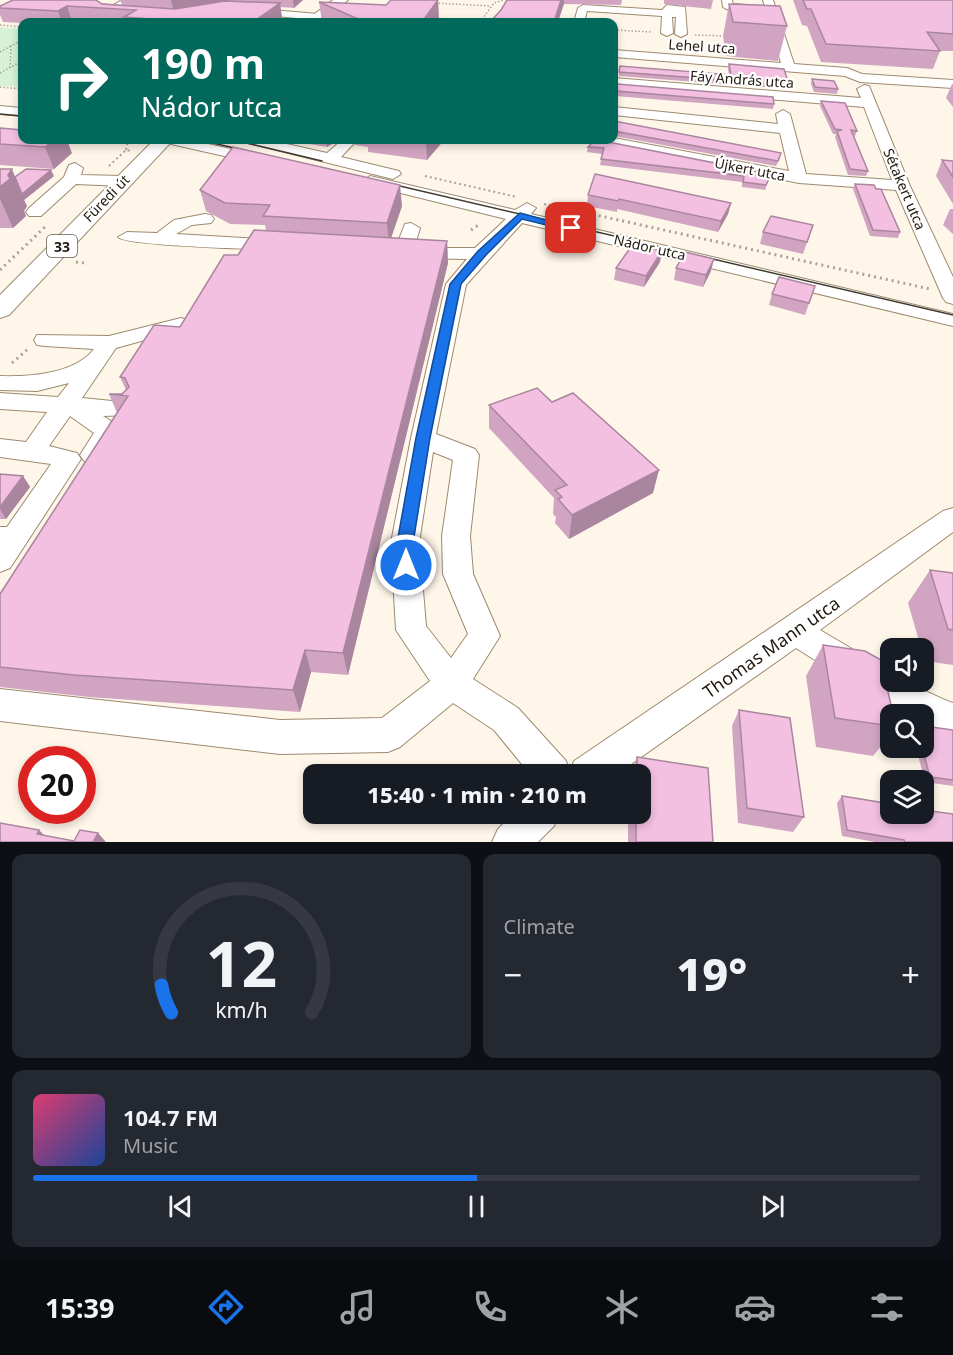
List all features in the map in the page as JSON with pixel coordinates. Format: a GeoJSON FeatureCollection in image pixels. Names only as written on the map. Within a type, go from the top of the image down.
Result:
{"type":"FeatureCollection","features":[{"type":"Feature","properties":{"kind":"main road"},"geometry":{"type":"LineString","coordinates":[[317,18],[342,0]]}},
{"type":"Feature","properties":{"kind":"main road","name":"Füredi út"},"geometry":{"type":"LineString","coordinates":[[0,310],[160,144]]}},
{"type":"Feature","properties":{"kind":"street"},"geometry":{"type":"LineString","coordinates":[[727,0],[728,8],[769,5],[789,68]]}},
{"type":"Feature","properties":{"kind":"street"},"geometry":{"type":"LineString","coordinates":[[93,18],[102,9],[125,3]]}},
{"type":"Feature","properties":{"kind":"street"},"geometry":{"type":"LineString","coordinates":[[580,18],[583,8],[681,18],[681,34]]}},
{"type":"Feature","properties":{"kind":"street"},"geometry":{"type":"LineString","coordinates":[[102,9],[129,14]]}},
{"type":"Feature","properties":{"kind":"street"},"geometry":{"type":"LineString","coordinates":[[243,10],[304,18]]}},
{"type":"Feature","properties":{"kind":"street"},"geometry":{"type":"LineString","coordinates":[[667,17],[667,33]]}},
{"type":"Feature","properties":{"kind":"street","name":"Lehel utca"},"geometry":{"type":"LineString","coordinates":[[618,54],[847,72],[860,78],[953,84]]}},
{"type":"Feature","properties":{"kind":"street","name":"Sétakert utca"},"geometry":{"type":"LineString","coordinates":[[860,78],[902,186],[953,298]]}},
{"type":"Feature","properties":{"kind":"street","name":"Fáy András utca"},"geometry":{"type":"LineString","coordinates":[[618,82],[869,103]]}},
{"type":"Feature","properties":{"kind":"street"},"geometry":{"type":"LineString","coordinates":[[779,97],[799,178]]}},
{"type":"Feature","properties":{"kind":"street"},"geometry":{"type":"LineString","coordinates":[[0,100],[18,101]]}},
{"type":"Feature","properties":{"kind":"street"},"geometry":{"type":"LineString","coordinates":[[0,110],[18,112]]}},
{"type":"Feature","properties":{"kind":"street"},"geometry":{"type":"LineString","coordinates":[[618,111],[787,129]]}},
{"type":"Feature","properties":{"kind":"street"},"geometry":{"type":"LineString","coordinates":[[0,122],[18,123]]}},
{"type":"Feature","properties":{"kind":"street"},"geometry":{"type":"LineString","coordinates":[[190,144],[269,161]]}},
{"type":"Feature","properties":{"kind":"street","name":"Nádor utca"},"geometry":{"type":"LineString","coordinates":[[269,144],[953,306]]}},
{"type":"Feature","properties":{"kind":"street"},"geometry":{"type":"LineString","coordinates":[[330,159],[346,144]]}},
{"type":"Feature","properties":{"kind":"street","name":"Újkert utca"},"geometry":{"type":"LineString","coordinates":[[618,144],[799,178],[902,186]]}},
{"type":"Feature","properties":{"kind":"street","name":"Nádor utca"},"geometry":{"type":"LineString","coordinates":[[300,168],[343,174],[478,206],[528,206],[953,320]]}},
{"type":"Feature","properties":{"kind":"street"},"geometry":{"type":"LineString","coordinates":[[35,212],[73,173],[123,181]]}},
{"type":"Feature","properties":{"kind":"street"},"geometry":{"type":"LineString","coordinates":[[478,206],[487,214],[491,224],[489,240],[482,253]]}},
{"type":"Feature","properties":{"kind":"street"},"geometry":{"type":"LineString","coordinates":[[528,206],[482,253],[456,284],[423,438],[405,543],[411,630],[452,684],[506,719],[544,764]]}},
{"type":"Feature","properties":{"kind":"street"},"geometry":{"type":"LineString","coordinates":[[161,240],[171,227],[189,219],[205,219]]}},
{"type":"Feature","properties":{"kind":"street"},"geometry":{"type":"LineString","coordinates":[[403,252],[411,228]]}},
{"type":"Feature","properties":{"kind":"street"},"geometry":{"type":"LineString","coordinates":[[127,237],[301,247]]}},
{"type":"Feature","properties":{"kind":"street"},"geometry":{"type":"LineString","coordinates":[[380,250],[448,255],[482,253]]}},
{"type":"Feature","properties":{"kind":"street"},"geometry":{"type":"LineString","coordinates":[[32,451],[55,400],[73,373],[104,350],[181,324]]}},
{"type":"Feature","properties":{"kind":"street"},"geometry":{"type":"LineString","coordinates":[[45,340],[104,350]]}},
{"type":"Feature","properties":{"kind":"street"},"geometry":{"type":"LineString","coordinates":[[55,400],[104,350]]}},
{"type":"Feature","properties":{"kind":"street"},"geometry":{"type":"LineString","coordinates":[[0,383],[55,400],[108,431],[7,555]]}},
{"type":"Feature","properties":{"kind":"street"},"geometry":{"type":"LineString","coordinates":[[0,401],[55,400],[124,409]]}},
{"type":"Feature","properties":{"kind":"street"},"geometry":{"type":"LineString","coordinates":[[0,705],[280,736],[388,735],[452,684],[484,636],[458,574],[456,536],[465,455],[423,438]]}},
{"type":"Feature","properties":{"kind":"street"},"geometry":{"type":"LineString","coordinates":[[0,448],[32,451],[68,459],[7,555]]}},
{"type":"Feature","properties":{"kind":"street","name":"Thomas Mann utca"},"geometry":{"type":"LineString","coordinates":[[602,764],[795,631],[953,518]]}},
{"type":"Feature","properties":{"kind":"street"},"geometry":{"type":"LineString","coordinates":[[795,631],[917,706],[953,719]]}},
{"type":"Feature","properties":{"kind":"street"},"geometry":{"type":"LineString","coordinates":[[511,842],[530,824]]}},
{"type":"Feature","properties":{"kind":"path"},"geometry":{"type":"LineString","coordinates":[[428,2],[491,6],[504,0]]}},
{"type":"Feature","properties":{"kind":"path"},"geometry":{"type":"LineString","coordinates":[[483,18],[491,6]]}},
{"type":"Feature","properties":{"kind":"path"},"geometry":{"type":"LineString","coordinates":[[425,17],[439,18]]}},
{"type":"Feature","properties":{"kind":"path"},"geometry":{"type":"LineString","coordinates":[[0,26],[18,27]]}},
{"type":"Feature","properties":{"kind":"path"},"geometry":{"type":"LineString","coordinates":[[0,52],[18,42]]}},
{"type":"Feature","properties":{"kind":"path"},"geometry":{"type":"LineString","coordinates":[[10,68],[11,46]]}},
{"type":"Feature","properties":{"kind":"path"},"geometry":{"type":"LineString","coordinates":[[0,72],[18,63]]}},
{"type":"Feature","properties":{"kind":"path"},"geometry":{"type":"LineString","coordinates":[[0,87],[18,89]]}},
{"type":"Feature","properties":{"kind":"path"},"geometry":{"type":"LineString","coordinates":[[126,150],[127,144]]}},
{"type":"Feature","properties":{"kind":"path"},"geometry":{"type":"LineString","coordinates":[[417,174],[528,206],[932,290]]}},
{"type":"Feature","properties":{"kind":"path"},"geometry":{"type":"LineString","coordinates":[[76,262],[85,263]]}},
{"type":"Feature","properties":{"kind":"green space"},"geometry":{"type":"Polygon","coordinates":[[[0,27],[18,29],[18,87],[0,86],[0,27]]]}},
{"type":"Feature","properties":{"kind":"building"},"geometry":{"type":"Polygon","coordinates":[[[13,0],[96,0],[102,4],[175,9],[225,1],[280,3],[259,18],[137,18],[124,17],[136,10],[67,6],[58,11],[0,8],[13,0]]]}},
{"type":"Feature","properties":{"kind":"building"},"geometry":{"type":"Polygon","coordinates":[[[391,0],[438,0],[425,18],[356,18],[319,2],[386,5],[391,0]]]}},
{"type":"Feature","properties":{"kind":"building"},"geometry":{"type":"Polygon","coordinates":[[[507,0],[561,0],[555,18],[494,18],[507,0]]]}},
{"type":"Feature","properties":{"kind":"building"},"geometry":{"type":"Polygon","coordinates":[[[803,0],[953,0],[953,34],[927,32],[940,51],[826,44],[811,9],[807,9],[803,0]]]}},
{"type":"Feature","properties":{"kind":"building"},"geometry":{"type":"Polygon","coordinates":[[[729,4],[780,6],[787,26],[733,22],[729,4]]]}},
{"type":"Feature","properties":{"kind":"building"},"geometry":{"type":"Polygon","coordinates":[[[729,64],[784,69],[789,85],[619,72],[620,66],[731,75],[729,64]]]}},
{"type":"Feature","properties":{"kind":"building"},"geometry":{"type":"Polygon","coordinates":[[[812,79],[834,81],[838,89],[815,87],[812,79]]]}},
{"type":"Feature","properties":{"kind":"building"},"geometry":{"type":"Polygon","coordinates":[[[618,84],[773,97],[774,104],[618,91],[618,84]]]}},
{"type":"Feature","properties":{"kind":"building"},"geometry":{"type":"Polygon","coordinates":[[[821,101],[845,103],[857,131],[851,130],[868,171],[850,169],[837,131],[842,130],[835,129],[821,101]]]}},
{"type":"Feature","properties":{"kind":"building"},"geometry":{"type":"Polygon","coordinates":[[[618,122],[781,153],[778,161],[618,132],[618,122]]]}},
{"type":"Feature","properties":{"kind":"building"},"geometry":{"type":"Polygon","coordinates":[[[0,128],[18,130],[18,144],[49,144],[45,147],[0,144],[0,128]]]}},
{"type":"Feature","properties":{"kind":"building"},"geometry":{"type":"Polygon","coordinates":[[[591,144],[618,144],[771,174],[766,185],[743,182],[744,176],[601,159],[604,148],[588,147],[591,144]]]}},
{"type":"Feature","properties":{"kind":"building"},"geometry":{"type":"Polygon","coordinates":[[[233,147],[400,185],[387,223],[263,216],[270,205],[225,203],[200,190],[233,147]]]}},
{"type":"Feature","properties":{"kind":"building"},"geometry":{"type":"Polygon","coordinates":[[[942,160],[953,161],[953,177],[942,160]]]}},
{"type":"Feature","properties":{"kind":"building"},"geometry":{"type":"Polygon","coordinates":[[[0,169],[12,169],[8,175],[10,179],[0,187],[0,169]]]}},
{"type":"Feature","properties":{"kind":"building"},"geometry":{"type":"Polygon","coordinates":[[[26,169],[51,170],[22,194],[15,177],[26,169]]]}},
{"type":"Feature","properties":{"kind":"building"},"geometry":{"type":"Polygon","coordinates":[[[595,174],[731,203],[721,221],[619,199],[618,201],[588,195],[595,174]]]}},
{"type":"Feature","properties":{"kind":"building"},"geometry":{"type":"Polygon","coordinates":[[[855,184],[874,185],[876,189],[881,189],[900,232],[873,230],[855,184]]]}},
{"type":"Feature","properties":{"kind":"building"},"geometry":{"type":"Polygon","coordinates":[[[771,216],[813,225],[807,242],[763,232],[771,216]]]}},
{"type":"Feature","properties":{"kind":"building"},"geometry":{"type":"Polygon","coordinates":[[[254,230],[447,241],[343,653],[305,650],[293,690],[74,675],[0,667],[0,594],[128,396],[109,394],[122,394],[129,387],[125,378],[120,377],[154,325],[180,327],[224,255],[238,255],[254,230]]]}},
{"type":"Feature","properties":{"kind":"building"},"geometry":{"type":"Polygon","coordinates":[[[633,244],[662,251],[646,276],[616,268],[633,244]]]}},
{"type":"Feature","properties":{"kind":"building"},"geometry":{"type":"Polygon","coordinates":[[[685,252],[714,259],[706,275],[676,268],[685,252]]]}},
{"type":"Feature","properties":{"kind":"building"},"geometry":{"type":"Polygon","coordinates":[[[779,277],[815,286],[809,303],[772,294],[779,277]]]}},
{"type":"Feature","properties":{"kind":"building"},"geometry":{"type":"Polygon","coordinates":[[[537,388],[552,402],[573,393],[659,470],[572,515],[558,499],[562,497],[555,490],[567,485],[489,405],[537,388]]]}},
{"type":"Feature","properties":{"kind":"building"},"geometry":{"type":"Polygon","coordinates":[[[0,474],[23,476],[0,507],[0,474]]]}},
{"type":"Feature","properties":{"kind":"building"},"geometry":{"type":"Polygon","coordinates":[[[930,570],[953,573],[953,630],[948,629],[930,570]]]}},
{"type":"Feature","properties":{"kind":"building"},"geometry":{"type":"Polygon","coordinates":[[[823,645],[865,651],[880,659],[880,692],[888,692],[891,704],[880,704],[880,724],[835,718],[823,645]]]}},
{"type":"Feature","properties":{"kind":"building"},"geometry":{"type":"Polygon","coordinates":[[[739,710],[790,718],[804,817],[747,808],[739,710]]]}},
{"type":"Feature","properties":{"kind":"building"},"geometry":{"type":"Polygon","coordinates":[[[934,727],[953,730],[953,780],[934,778],[934,770],[928,770],[925,758],[934,758],[934,727]]]}},
{"type":"Feature","properties":{"kind":"building"},"geometry":{"type":"Polygon","coordinates":[[[637,757],[708,768],[713,842],[636,842],[636,824],[651,824],[651,764],[637,764],[637,757]]]}},
{"type":"Feature","properties":{"kind":"building"},"geometry":{"type":"Polygon","coordinates":[[[842,796],[880,802],[880,824],[934,824],[934,811],[953,814],[953,842],[905,842],[847,830],[842,796]]]}},
{"type":"Feature","properties":{"kind":"building"},"geometry":{"type":"Polygon","coordinates":[[[0,823],[39,830],[37,834],[74,841],[80,830],[98,833],[93,842],[0,842],[0,823]]]}},
{"type":"Feature","properties":{"kind":"tram line"},"geometry":{"type":"LineString","coordinates":[[0,114],[18,116]]}},
{"type":"Feature","properties":{"kind":"tram line"},"geometry":{"type":"LineString","coordinates":[[217,144],[248,151]]}},
{"type":"Feature","properties":{"kind":"tram line"},"geometry":{"type":"LineString","coordinates":[[251,144],[322,161]]}},
{"type":"Feature","properties":{"kind":"tram line"},"geometry":{"type":"LineString","coordinates":[[310,165],[953,315]]}},
{"type":"Feature","properties":{"kind":"route"},"geometry":{"type":"LineString","coordinates":[[406,565],[405,543],[423,438],[456,284],[482,253],[520,216],[571,228]]}}]}
